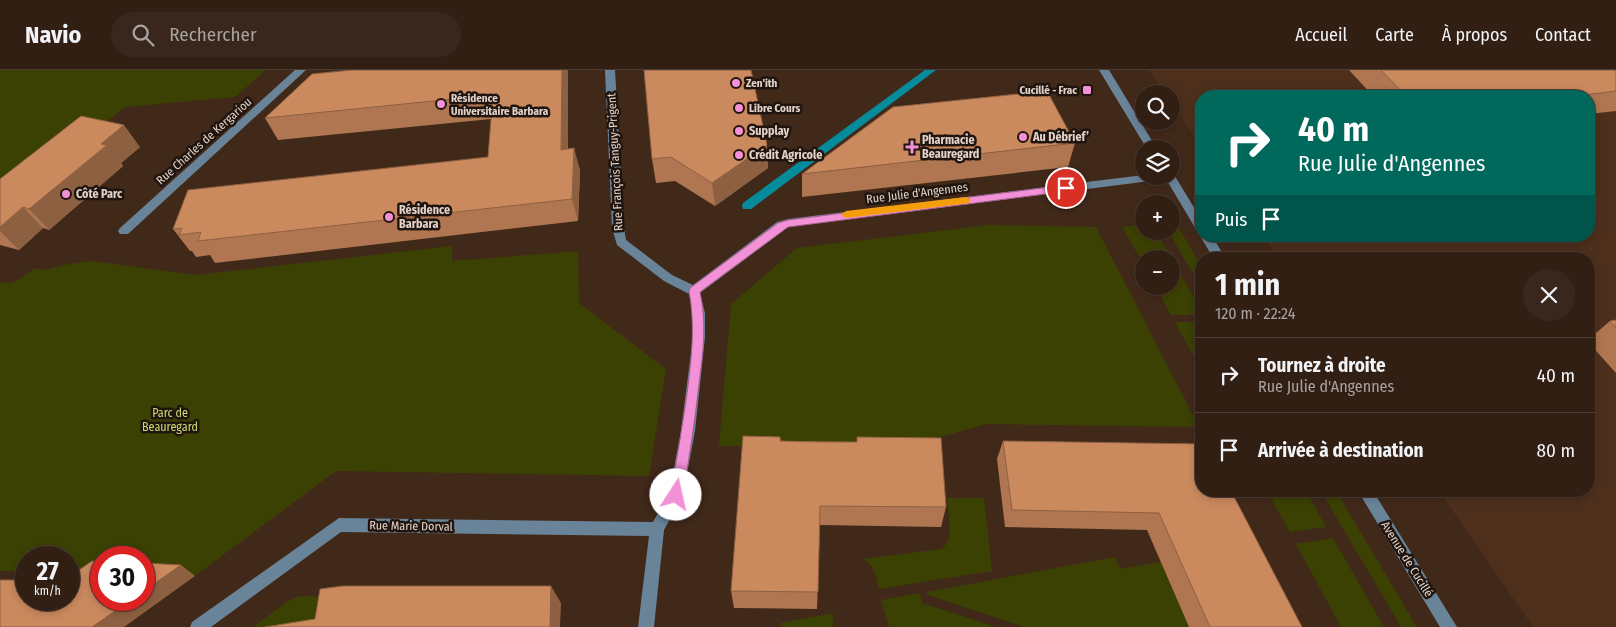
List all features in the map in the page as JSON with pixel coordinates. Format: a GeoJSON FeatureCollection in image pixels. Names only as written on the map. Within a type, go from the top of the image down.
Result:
{"type":"FeatureCollection","features":[{"type":"Feature","properties":{"kind":"street","name":"Rue Charles de Kergariou"},"geometry":{"type":"LineString","coordinates":[[124,231],[301,70]]}},
{"type":"Feature","properties":{"kind":"street","name":"Rue François Tanguy-Prigent"},"geometry":{"type":"LineString","coordinates":[[610,70],[618,228],[621,242],[668,278],[694,291]]}},
{"type":"Feature","properties":{"kind":"street"},"geometry":{"type":"LineString","coordinates":[[1104,70],[1147,140]]}},
{"type":"Feature","properties":{"kind":"street","name":"Rue Julie d'Angennes"},"geometry":{"type":"LineString","coordinates":[[694,291],[781,225],[788,223],[1135,180]]}},
{"type":"Feature","properties":{"kind":"street"},"geometry":{"type":"LineString","coordinates":[[1173,185],[1195,219]]}},
{"type":"Feature","properties":{"kind":"street"},"geometry":{"type":"LineString","coordinates":[[646,627],[657,529],[676,495],[688,431],[699,337],[699,313],[694,291]]}},
{"type":"Feature","properties":{"kind":"street","name":"Avenue de Cucillé"},"geometry":{"type":"LineString","coordinates":[[1369,497],[1449,627]]}},
{"type":"Feature","properties":{"kind":"street","name":"Rue Marie Dorval"},"geometry":{"type":"LineString","coordinates":[[198,627],[339,525],[657,529]]}},
{"type":"Feature","properties":{"kind":"shaded area"},"geometry":{"type":"Polygon","coordinates":[[[1149,70],[1616,70],[1616,627],[1533,627],[1443,497],[1595,497],[1595,252],[1274,252],[1268,242],[1595,242],[1595,90],[1195,90],[1195,137],[1180,115],[1180,85],[1159,85],[1149,70]]]}},
{"type":"Feature","properties":{"kind":"green space"},"geometry":{"type":"Polygon","coordinates":[[[0,70],[266,70],[235,97],[125,107],[0,206],[0,70]]]}},
{"type":"Feature","properties":{"kind":"green space"},"geometry":{"type":"Polygon","coordinates":[[[989,225],[1096,227],[1195,419],[1195,427],[987,424],[899,447],[719,446],[731,304],[797,248],[989,225]]]}},
{"type":"Feature","properties":{"kind":"green space"},"geometry":{"type":"Polygon","coordinates":[[[1135,225],[1135,240],[1161,240],[1167,250],[1135,250],[1122,227],[1135,225]]]}},
{"type":"Feature","properties":{"kind":"green space"},"geometry":{"type":"Polygon","coordinates":[[[1180,230],[1195,256],[1195,277],[1180,250],[1173,240],[1180,240],[1180,230]]]}},
{"type":"Feature","properties":{"kind":"green space","name":"Parc de Beauregard"},"geometry":{"type":"Polygon","coordinates":[[[452,246],[452,261],[578,251],[579,303],[666,369],[649,476],[336,471],[195,576],[155,574],[155,546],[90,546],[90,572],[80,572],[80,546],[15,546],[15,571],[0,571],[0,282],[14,282],[34,268],[45,270],[91,261],[196,275],[452,246]]]}},
{"type":"Feature","properties":{"kind":"green space"},"geometry":{"type":"Polygon","coordinates":[[[1180,273],[1195,299],[1195,315],[1171,315],[1160,295],[1180,295],[1180,273]]]}},
{"type":"Feature","properties":{"kind":"green space"},"geometry":{"type":"Polygon","coordinates":[[[1175,322],[1195,322],[1195,359],[1175,322]]]}},
{"type":"Feature","properties":{"kind":"green space"},"geometry":{"type":"Polygon","coordinates":[[[1270,497],[1309,497],[1326,527],[1290,532],[1270,497]]]}},
{"type":"Feature","properties":{"kind":"green space"},"geometry":{"type":"Polygon","coordinates":[[[1325,497],[1340,497],[1417,627],[1401,627],[1325,497]]]}},
{"type":"Feature","properties":{"kind":"green space"},"geometry":{"type":"Polygon","coordinates":[[[947,498],[984,498],[992,571],[879,589],[873,568],[863,559],[942,549],[950,532],[947,498]]]}},
{"type":"Feature","properties":{"kind":"green space"},"geometry":{"type":"Polygon","coordinates":[[[1333,538],[1384,627],[1341,627],[1296,544],[1333,538]]]}},
{"type":"Feature","properties":{"kind":"green space"},"geometry":{"type":"Polygon","coordinates":[[[1115,557],[1120,569],[1161,562],[1189,627],[1024,627],[928,595],[927,592],[1115,557]]]}},
{"type":"Feature","properties":{"kind":"green space"},"geometry":{"type":"Polygon","coordinates":[[[920,593],[922,603],[996,627],[889,627],[881,600],[920,593]]]}},
{"type":"Feature","properties":{"kind":"green space"},"geometry":{"type":"Polygon","coordinates":[[[300,596],[336,597],[331,627],[253,627],[288,601],[300,596]]]}},
{"type":"Feature","properties":{"kind":"green space"},"geometry":{"type":"Polygon","coordinates":[[[833,613],[833,627],[781,627],[781,623],[833,613]]]}},
{"type":"Feature","properties":{"kind":"building"},"geometry":{"type":"Polygon","coordinates":[[[352,70],[562,70],[561,150],[574,148],[572,199],[198,241],[201,232],[179,235],[182,228],[173,229],[188,190],[488,157],[493,95],[265,118],[312,74],[352,70]]]}},
{"type":"Feature","properties":{"kind":"building"},"geometry":{"type":"Polygon","coordinates":[[[644,70],[751,70],[767,145],[712,183],[671,157],[652,159],[644,70]]]}},
{"type":"Feature","properties":{"kind":"building"},"geometry":{"type":"Polygon","coordinates":[[[1381,70],[1616,70],[1616,91],[1595,94],[1595,90],[1400,90],[1381,70]]]}},
{"type":"Feature","properties":{"kind":"building"},"geometry":{"type":"Polygon","coordinates":[[[1047,91],[1075,143],[802,174],[893,107],[1047,91]]]}},
{"type":"Feature","properties":{"kind":"building"},"geometry":{"type":"Polygon","coordinates":[[[81,116],[124,125],[101,144],[107,145],[29,209],[23,207],[0,227],[0,179],[81,116]]]}},
{"type":"Feature","properties":{"kind":"building"},"geometry":{"type":"Polygon","coordinates":[[[1616,320],[1616,328],[1610,321],[1616,320]]]}},
{"type":"Feature","properties":{"kind":"building"},"geometry":{"type":"Polygon","coordinates":[[[743,436],[780,437],[780,441],[821,442],[857,442],[857,437],[941,438],[946,507],[820,506],[818,592],[731,591],[743,436]]]}},
{"type":"Feature","properties":{"kind":"building"},"geometry":{"type":"Polygon","coordinates":[[[1003,441],[1195,444],[1195,497],[1234,497],[1302,627],[1210,627],[1159,513],[1012,510],[1003,441]]]}},
{"type":"Feature","properties":{"kind":"building"},"geometry":{"type":"Polygon","coordinates":[[[90,562],[90,611],[115,611],[92,627],[0,627],[0,580],[15,580],[15,611],[80,611],[80,569],[90,562]]]}},
{"type":"Feature","properties":{"kind":"building"},"geometry":{"type":"Polygon","coordinates":[[[155,564],[181,565],[155,583],[155,564]]]}},
{"type":"Feature","properties":{"kind":"building"},"geometry":{"type":"Polygon","coordinates":[[[343,586],[551,586],[550,627],[265,627],[315,619],[320,589],[343,586]]]}},
{"type":"Feature","properties":{"kind":"waterway"},"geometry":{"type":"LineString","coordinates":[[747,206],[931,70]]}},
{"type":"Feature","properties":{"kind":"slow traffic"},"geometry":{"type":"LineString","coordinates":[[846,215],[966,201]]}},
{"type":"Feature","properties":{"kind":"place","name":"Zen'ith"},"geometry":{"type":"Point","coordinates":[736,83]}},
{"type":"Feature","properties":{"kind":"place","name":"Cucillé - Frac"},"geometry":{"type":"Point","coordinates":[1087,90]}},
{"type":"Feature","properties":{"kind":"place","name":"Résidence Universitaire Barbara"},"geometry":{"type":"Point","coordinates":[441,104]}},
{"type":"Feature","properties":{"kind":"place","name":"Libre Cours"},"geometry":{"type":"Point","coordinates":[739,108]}},
{"type":"Feature","properties":{"kind":"place","name":"Supplay"},"geometry":{"type":"Point","coordinates":[739,131]}},
{"type":"Feature","properties":{"kind":"place","name":"Au Débrief’"},"geometry":{"type":"Point","coordinates":[1023,137]}},
{"type":"Feature","properties":{"kind":"place","name":"Pharmacie Beauregard"},"geometry":{"type":"Point","coordinates":[912,147]}},
{"type":"Feature","properties":{"kind":"place","name":"Crédit Agricole"},"geometry":{"type":"Point","coordinates":[739,155]}},
{"type":"Feature","properties":{"kind":"place","name":"Côté Parc"},"geometry":{"type":"Point","coordinates":[66,194]}},
{"type":"Feature","properties":{"kind":"place","name":"Résidence Barbara"},"geometry":{"type":"Point","coordinates":[389,217]}},
{"type":"Feature","properties":{"kind":"route"},"geometry":{"type":"LineString","coordinates":[[676,495],[688,431],[699,337],[699,313],[694,291],[781,225],[788,223],[1066,188]]}}]}
